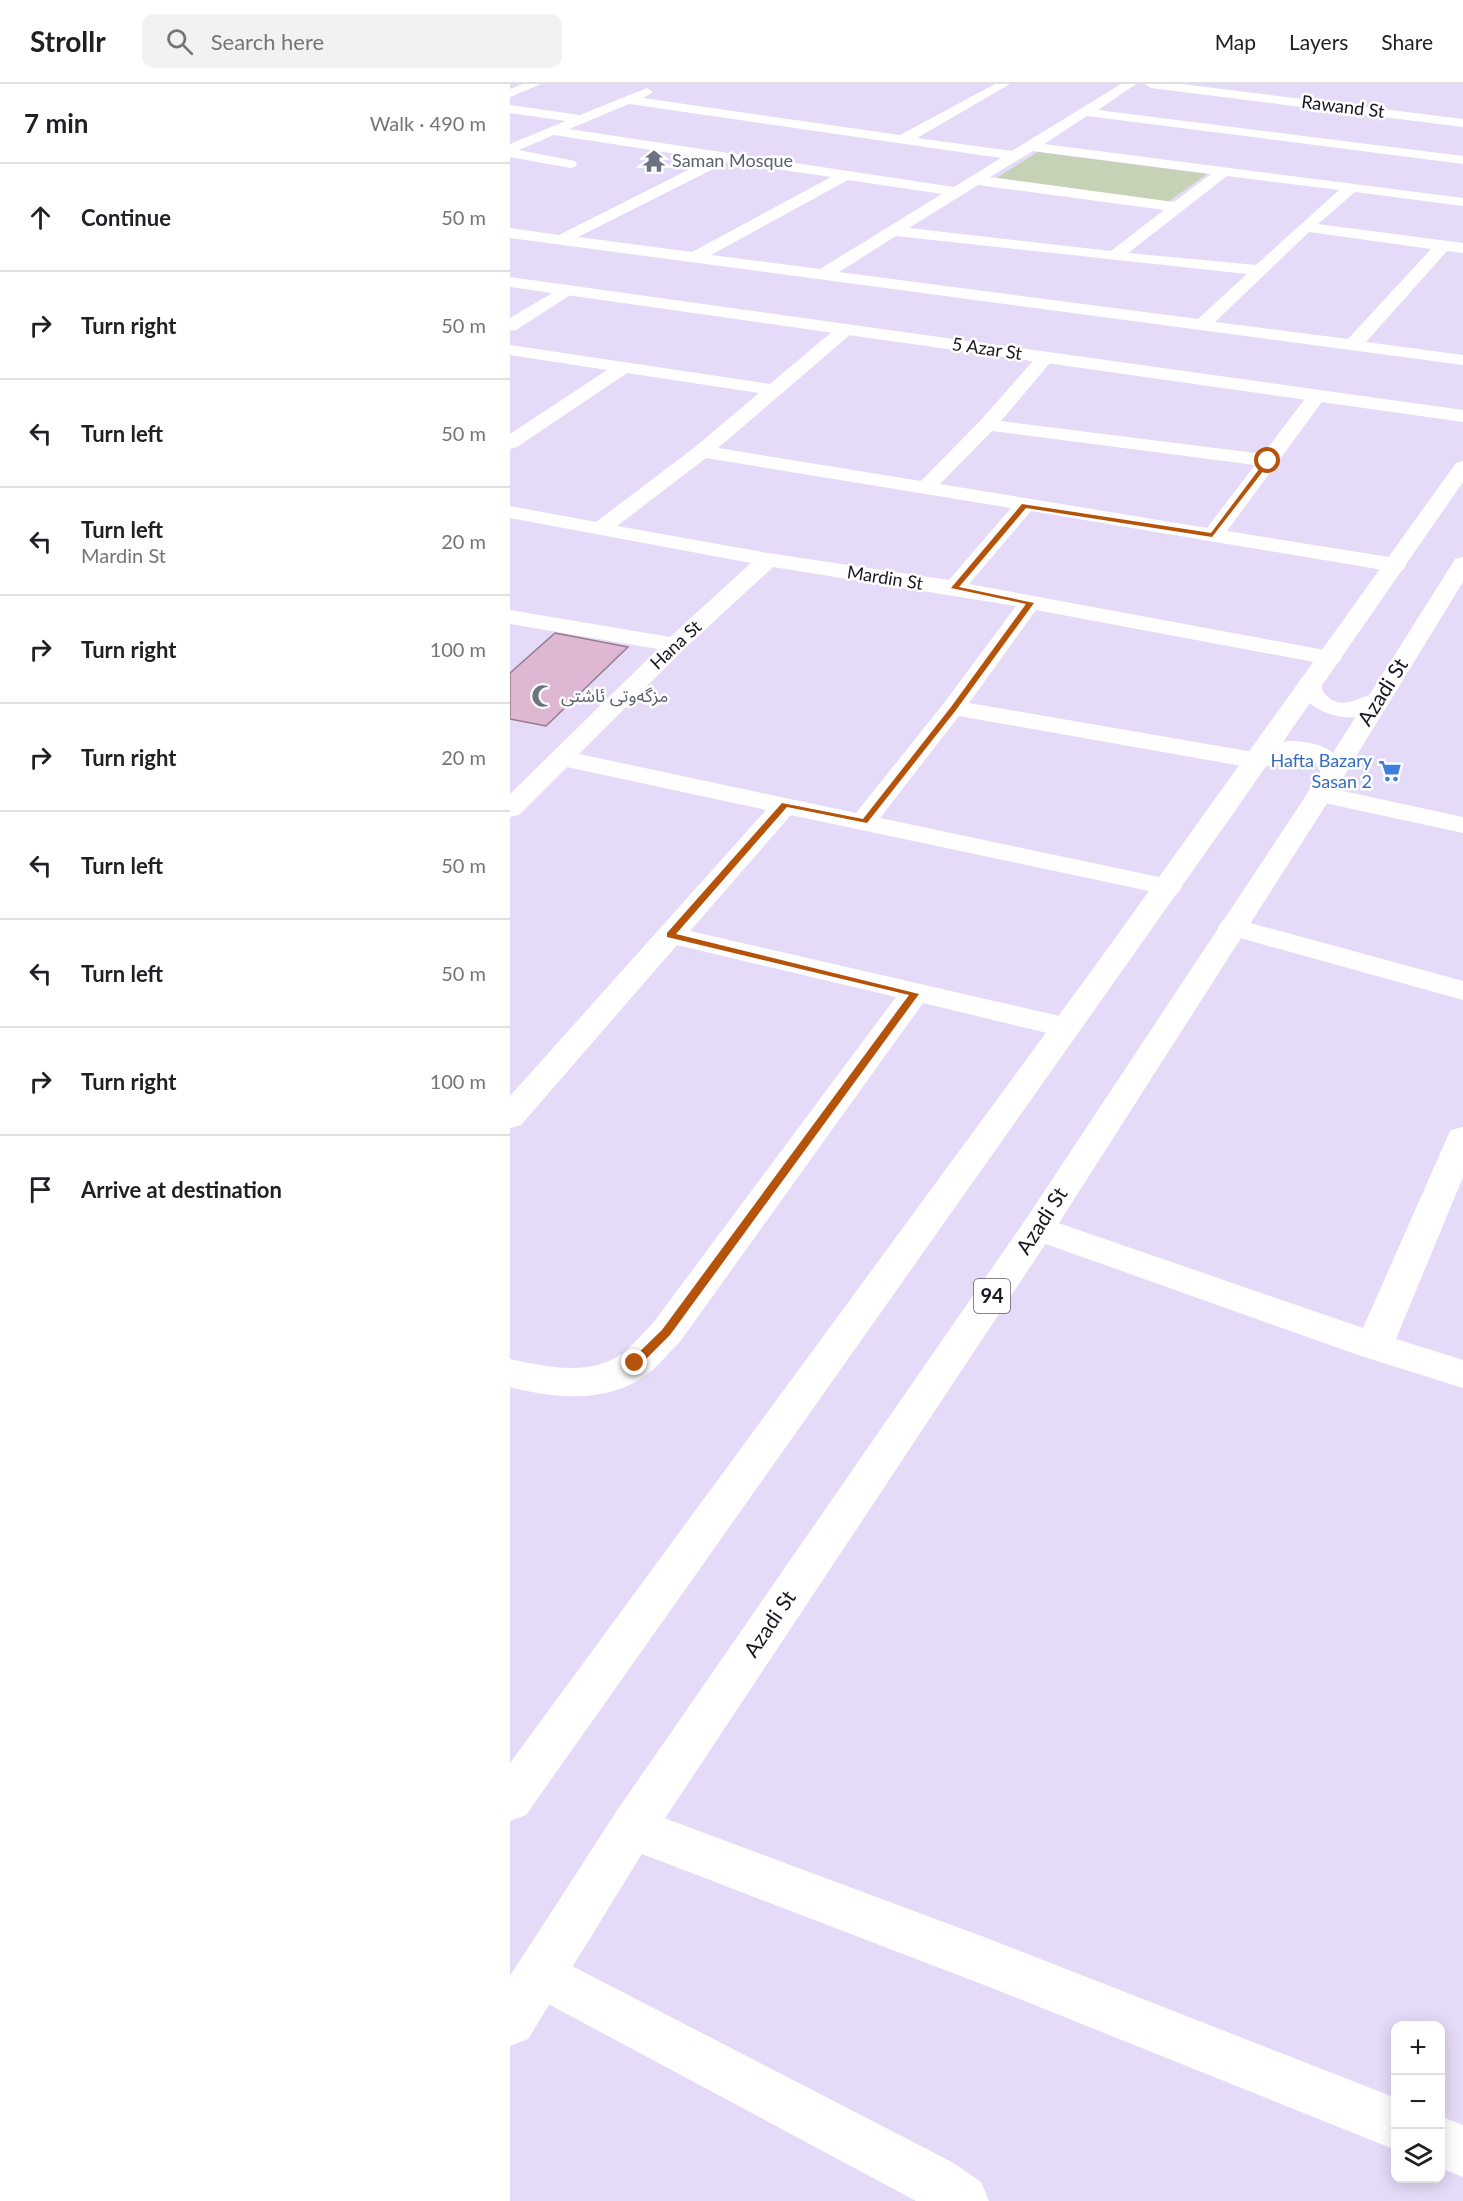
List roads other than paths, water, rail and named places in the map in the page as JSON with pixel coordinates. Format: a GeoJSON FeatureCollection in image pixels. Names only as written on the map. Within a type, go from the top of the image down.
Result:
{"type":"FeatureCollection","features":[{"type":"Feature","properties":{"kind":"main road"},"geometry":{"type":"LineString","coordinates":[[510,93],[535,84]]}},
{"type":"Feature","properties":{"kind":"main road"},"geometry":{"type":"LineString","coordinates":[[904,139],[1004,84]]}},
{"type":"Feature","properties":{"kind":"main road"},"geometry":{"type":"LineString","coordinates":[[826,273],[1130,84]]}},
{"type":"Feature","properties":{"kind":"main road","name":"Rawand St"},"geometry":{"type":"LineString","coordinates":[[1151,84],[1211,87],[1463,123]]}},
{"type":"Feature","properties":{"kind":"main road"},"geometry":{"type":"LineString","coordinates":[[510,151],[656,88]]}},
{"type":"Feature","properties":{"kind":"main road"},"geometry":{"type":"LineString","coordinates":[[1279,136],[1337,91]]}},
{"type":"Feature","properties":{"kind":"main road"},"geometry":{"type":"LineString","coordinates":[[627,100],[1015,156]]}},
{"type":"Feature","properties":{"kind":"main road"},"geometry":{"type":"LineString","coordinates":[[510,109],[581,119]]}},
{"type":"Feature","properties":{"kind":"main road"},"geometry":{"type":"LineString","coordinates":[[1085,112],[1463,160]]}},
{"type":"Feature","properties":{"kind":"main road"},"geometry":{"type":"LineString","coordinates":[[552,131],[956,192]]}},
{"type":"Feature","properties":{"kind":"main road"},"geometry":{"type":"LineString","coordinates":[[1275,177],[1317,142]]}},
{"type":"Feature","properties":{"kind":"main road"},"geometry":{"type":"LineString","coordinates":[[1030,146],[1463,202]]}},
{"type":"Feature","properties":{"kind":"main road"},"geometry":{"type":"LineString","coordinates":[[510,151],[570,164]]}},
{"type":"Feature","properties":{"kind":"main road"},"geometry":{"type":"LineString","coordinates":[[563,240],[725,157]]}},
{"type":"Feature","properties":{"kind":"main road"},"geometry":{"type":"LineString","coordinates":[[1114,256],[1224,171]]}},
{"type":"Feature","properties":{"kind":"main road"},"geometry":{"type":"LineString","coordinates":[[695,257],[846,175]]}},
{"type":"Feature","properties":{"kind":"main road"},"geometry":{"type":"LineString","coordinates":[[976,180],[1177,207]]}},
{"type":"Feature","properties":{"kind":"main road"},"geometry":{"type":"LineString","coordinates":[[1203,324],[1352,187]]}},
{"type":"Feature","properties":{"kind":"main road"},"geometry":{"type":"LineString","coordinates":[[1305,228],[1463,248]]}},
{"type":"Feature","properties":{"kind":"main road"},"geometry":{"type":"LineString","coordinates":[[894,231],[1260,270]]}},
{"type":"Feature","properties":{"kind":"main road"},"geometry":{"type":"LineString","coordinates":[[510,232],[1463,360]]}},
{"type":"Feature","properties":{"kind":"main road"},"geometry":{"type":"LineString","coordinates":[[1354,344],[1443,245]]}},
{"type":"Feature","properties":{"kind":"main road","name":"5 Azar St"},"geometry":{"type":"LineString","coordinates":[[510,268],[1463,399]]}},
{"type":"Feature","properties":{"kind":"main road","name":"5 Azar St"},"geometry":{"type":"LineString","coordinates":[[510,282],[1463,416]]}},
{"type":"Feature","properties":{"kind":"main road"},"geometry":{"type":"LineString","coordinates":[[510,326],[566,290]]}},
{"type":"Feature","properties":{"kind":"main road"},"geometry":{"type":"LineString","coordinates":[[754,316],[772,304]]}},
{"type":"Feature","properties":{"kind":"main road"},"geometry":{"type":"LineString","coordinates":[[598,530],[702,451],[846,329]]}},
{"type":"Feature","properties":{"kind":"main road"},"geometry":{"type":"LineString","coordinates":[[510,350],[775,390]]}},
{"type":"Feature","properties":{"kind":"main road"},"geometry":{"type":"LineString","coordinates":[[925,488],[987,425],[1046,357]]}},
{"type":"Feature","properties":{"kind":"main road"},"geometry":{"type":"LineString","coordinates":[[510,443],[623,368]]}},
{"type":"Feature","properties":{"kind":"main road"},"geometry":{"type":"LineString","coordinates":[[1212,536],[1318,395]]}},
{"type":"Feature","properties":{"kind":"main road"},"geometry":{"type":"LineString","coordinates":[[987,425],[1268,461]]}},
{"type":"Feature","properties":{"kind":"main road"},"geometry":{"type":"LineString","coordinates":[[702,451],[1395,566]]}},
{"type":"Feature","properties":{"kind":"main road"},"geometry":{"type":"LineString","coordinates":[[511,1795],[1064,1027],[1168,887],[1463,467]]}},
{"type":"Feature","properties":{"kind":"main road"},"geometry":{"type":"LineString","coordinates":[[954,588],[1024,506]]}},
{"type":"Feature","properties":{"kind":"main road","name":"Mardin St"},"geometry":{"type":"LineString","coordinates":[[510,512],[768,560],[954,588],[1330,658]]}},
{"type":"Feature","properties":{"kind":"main road","name":"Hana St"},"geometry":{"type":"LineString","coordinates":[[510,809],[675,645],[768,560]]}},
{"type":"Feature","properties":{"kind":"main road","name":"Azadi St"},"geometry":{"type":"LineString","coordinates":[[510,2021],[632,1828],[1038,1228],[1326,784],[1462,568]]}},
{"type":"Feature","properties":{"kind":"main road"},"geometry":{"type":"LineString","coordinates":[[864,821],[953,708],[1030,603]]}},
{"type":"Feature","properties":{"kind":"main road"},"geometry":{"type":"LineString","coordinates":[[510,617],[675,645]]}},
{"type":"Feature","properties":{"kind":"main road"},"geometry":{"type":"LineString","coordinates":[[1311,684],[1310,691],[1314,698],[1336,708],[1363,708],[1374,704],[1379,698]]}},
{"type":"Feature","properties":{"kind":"main road"},"geometry":{"type":"LineString","coordinates":[[953,708],[1260,758],[1282,748],[1307,750],[1327,760],[1332,766],[1326,784],[1463,825]]}},
{"type":"Feature","properties":{"kind":"main road"},"geometry":{"type":"LineString","coordinates":[[560,758],[1168,887]]}},
{"type":"Feature","properties":{"kind":"main road"},"geometry":{"type":"LineString","coordinates":[[510,1117],[785,805]]}},
{"type":"Feature","properties":{"kind":"main road"},"geometry":{"type":"LineString","coordinates":[[1232,927],[1463,991]]}},
{"type":"Feature","properties":{"kind":"main road"},"geometry":{"type":"LineString","coordinates":[[670,935],[914,994],[1064,1027]]}},
{"type":"Feature","properties":{"kind":"main road"},"geometry":{"type":"LineString","coordinates":[[510,1373],[544,1382],[600,1381],[635,1363],[666,1333],[914,994]]}},
{"type":"Feature","properties":{"kind":"main road"},"geometry":{"type":"LineString","coordinates":[[1374,1346],[1462,1144]]}},
{"type":"Feature","properties":{"kind":"main road"},"geometry":{"type":"LineString","coordinates":[[1038,1228],[1374,1346],[1463,1374]]}},
{"type":"Feature","properties":{"kind":"main road"},"geometry":{"type":"LineString","coordinates":[[632,1828],[992,1964],[1391,2122]]}},
{"type":"Feature","properties":{"kind":"main road"},"geometry":{"type":"LineString","coordinates":[[541,1974],[922,2175],[962,2201]]}},
{"type":"Feature","properties":{"kind":"main road"},"geometry":{"type":"LineString","coordinates":[[1445,2144],[1463,2151]]}},
{"type":"Feature","properties":{"kind":"place","name":"Saman Mosque"},"geometry":{"type":"Point","coordinates":[654,161]}},
{"type":"Feature","properties":{"kind":"place","name":"مزگەوتی ئاشتی"},"geometry":{"type":"Point","coordinates":[543,696]}},
{"type":"Feature","properties":{"kind":"place","name":"Hafta Bazary Sasan 2"},"geometry":{"type":"Point","coordinates":[1390,771]}}]}
